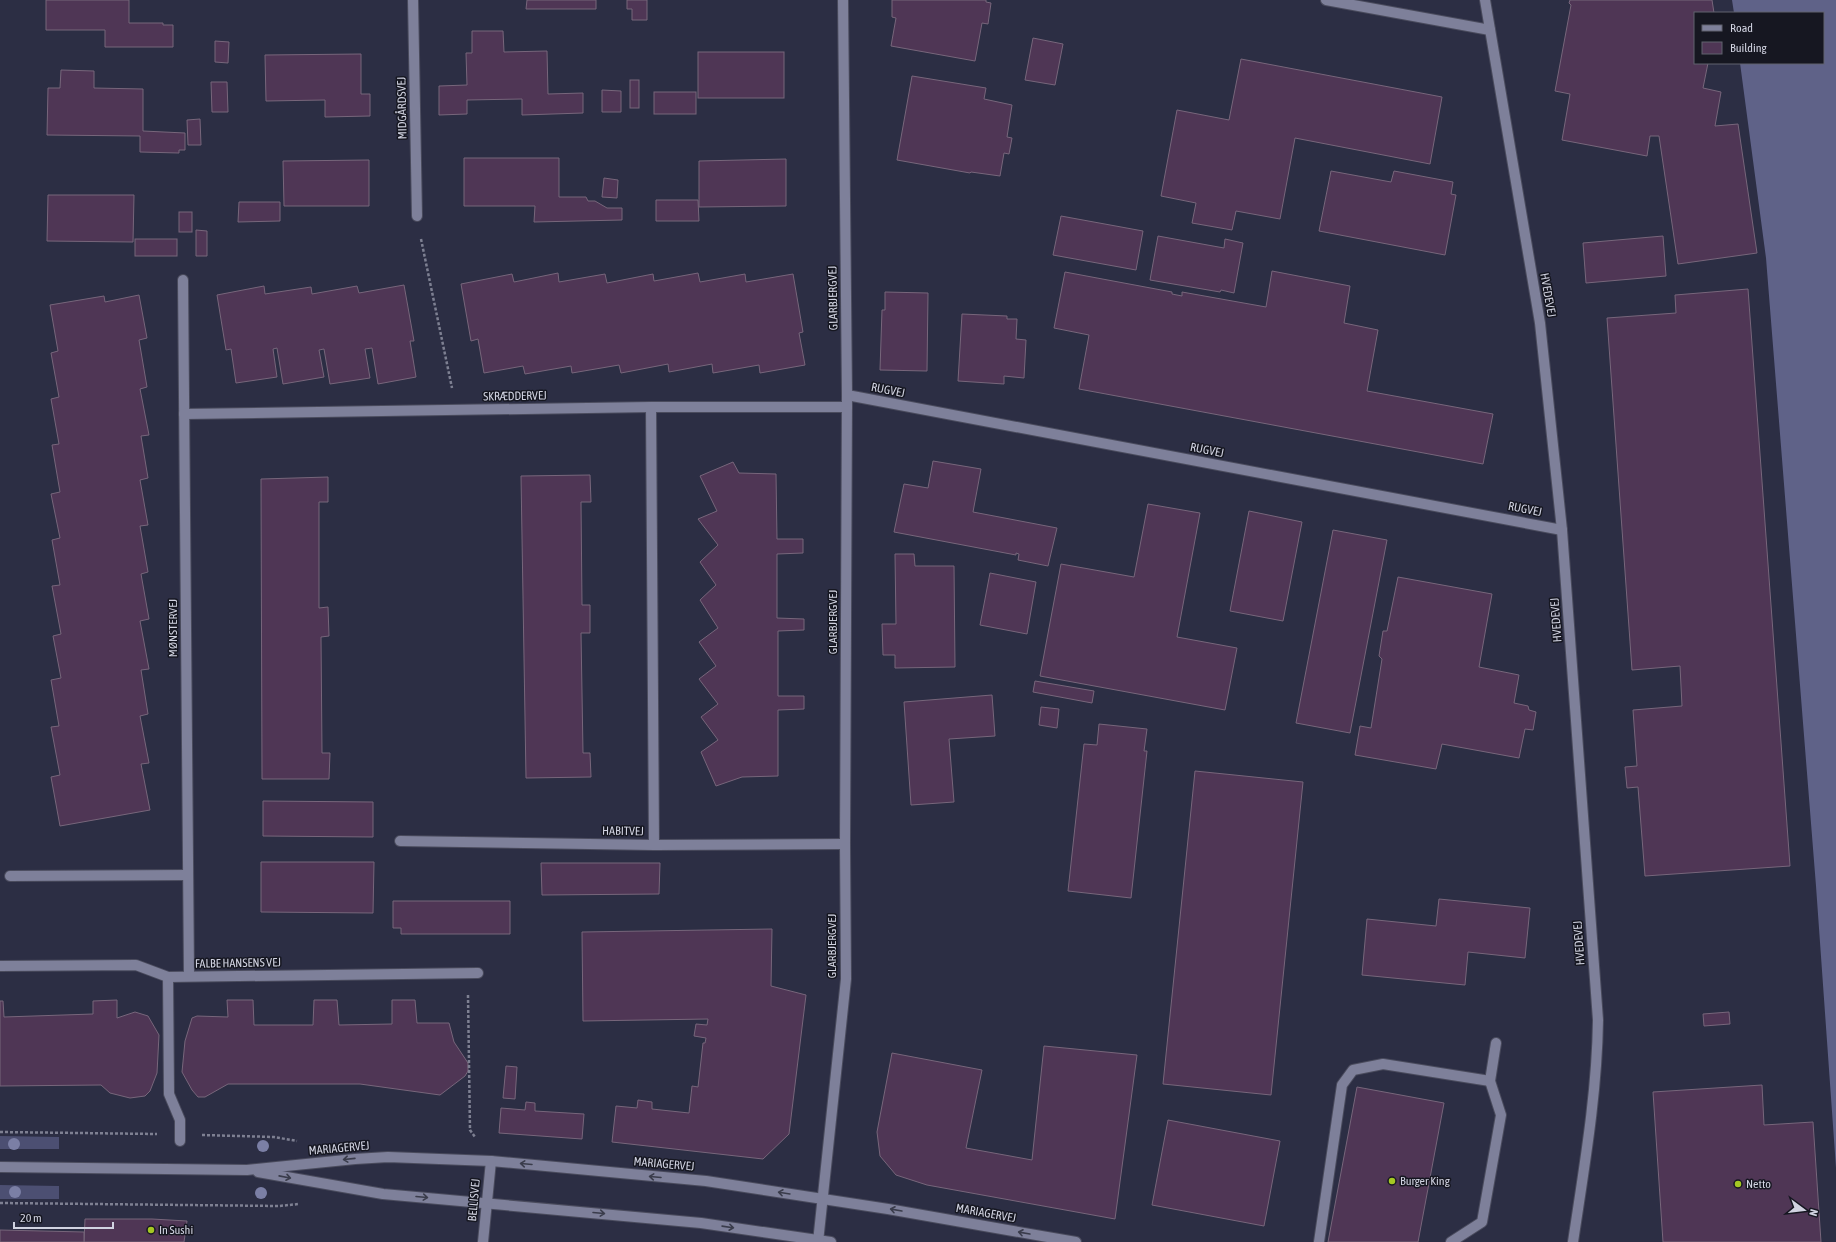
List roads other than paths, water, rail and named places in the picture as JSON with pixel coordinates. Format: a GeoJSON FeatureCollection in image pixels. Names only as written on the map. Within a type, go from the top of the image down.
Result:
{"type":"FeatureCollection","features":[{"type":"Feature","properties":{"kind":"street","name":"MIDGÅRDSVEJ"},"geometry":{"type":"LineString","coordinates":[[413,0],[417,216]]}},
{"type":"Feature","properties":{"kind":"street","name":"GLARBJERGVEJ"},"geometry":{"type":"LineString","coordinates":[[818,1241],[846,979],[845,844],[847,395],[843,0]]}},
{"type":"Feature","properties":{"kind":"street"},"geometry":{"type":"LineString","coordinates":[[1326,0],[1490,30]]}},
{"type":"Feature","properties":{"kind":"street","name":"HVEDEVEJ"},"geometry":{"type":"LineString","coordinates":[[1485,0],[1540,323],[1562,530],[1598,1020],[1594,1098],[1573,1242]]}},
{"type":"Feature","properties":{"kind":"street","name":"MØNSTERVEJ"},"geometry":{"type":"LineString","coordinates":[[183,280],[189,976]]}},
{"type":"Feature","properties":{"kind":"street","name":"RUGVEJ"},"geometry":{"type":"LineString","coordinates":[[847,395],[1562,530]]}},
{"type":"Feature","properties":{"kind":"street"},"geometry":{"type":"LineString","coordinates":[[651,407],[654,845]]}},
{"type":"Feature","properties":{"kind":"street","name":"SKRÆDDERVEJ"},"geometry":{"type":"LineString","coordinates":[[184,414],[651,407],[847,407]]}},
{"type":"Feature","properties":{"kind":"street","name":"HABITVEJ"},"geometry":{"type":"LineString","coordinates":[[400,841],[654,845],[845,844]]}},
{"type":"Feature","properties":{"kind":"street"},"geometry":{"type":"LineString","coordinates":[[10,876],[188,875]]}},
{"type":"Feature","properties":{"kind":"street","name":"FALBE HANSENS VEJ"},"geometry":{"type":"LineString","coordinates":[[0,966],[136,965],[168,977],[473,973]]}},
{"type":"Feature","properties":{"kind":"street"},"geometry":{"type":"LineString","coordinates":[[168,977],[169,1094],[180,1120],[180,1142]]}},
{"type":"Feature","properties":{"kind":"street"},"geometry":{"type":"LineString","coordinates":[[1451,1242],[1482,1222],[1501,1115],[1490,1081],[1496,1043]]}},
{"type":"Feature","properties":{"kind":"street"},"geometry":{"type":"LineString","coordinates":[[1319,1242],[1342,1085],[1352,1070],[1383,1064],[1490,1081]]}},
{"type":"Feature","properties":{"kind":"street","name":"MARIAGERVEJ"},"geometry":{"type":"LineString","coordinates":[[0,1167],[246,1170],[381,1157],[491,1161],[706,1182],[888,1209],[1076,1242]]}},
{"type":"Feature","properties":{"kind":"street","name":"BELLISVEJ"},"geometry":{"type":"LineString","coordinates":[[483,1242],[491,1161]]}},
{"type":"Feature","properties":{"kind":"street","name":"MARIAGERVEJ"},"geometry":{"type":"LineString","coordinates":[[246,1170],[368,1192],[701,1223],[831,1242]]}},
{"type":"Feature","properties":{"kind":"place","name":"Burger King"},"geometry":{"type":"Point","coordinates":[1392,1181]}},
{"type":"Feature","properties":{"kind":"place","name":"Netto"},"geometry":{"type":"Point","coordinates":[1738,1184]}},
{"type":"Feature","properties":{"kind":"place","name":"In Sushi"},"geometry":{"type":"Point","coordinates":[151,1230]}}]}
